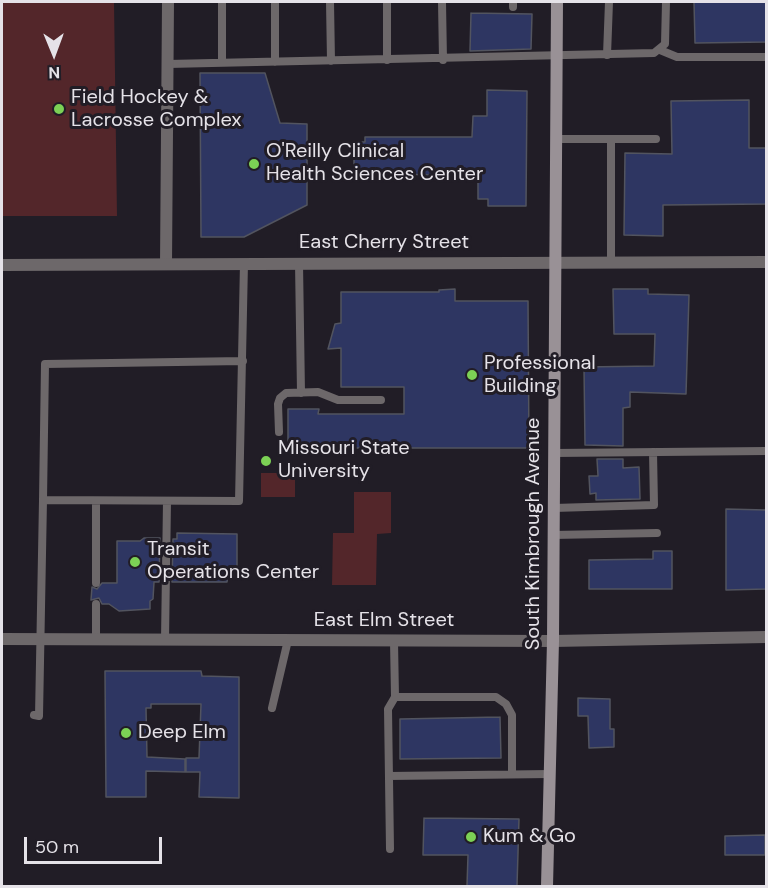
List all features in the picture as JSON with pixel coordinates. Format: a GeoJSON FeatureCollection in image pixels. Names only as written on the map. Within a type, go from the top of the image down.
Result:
{"type":"FeatureCollection","features":[{"type":"Feature","properties":{"kind":"main road","name":"South Kimbrough Avenue"},"geometry":{"type":"LineString","coordinates":[[547,886],[553,641],[557,2]]}},
{"type":"Feature","properties":{"kind":"street"},"geometry":{"type":"LineString","coordinates":[[166,264],[168,2]]}},
{"type":"Feature","properties":{"kind":"street","name":"East Cherry Street"},"geometry":{"type":"LineString","coordinates":[[2,265],[766,262]]}},
{"type":"Feature","properties":{"kind":"street","name":"East Elm Street"},"geometry":{"type":"LineString","coordinates":[[2,639],[553,641],[766,637]]}},
{"type":"Feature","properties":{"kind":"lane"},"geometry":{"type":"LineString","coordinates":[[222,2],[222,62]]}},
{"type":"Feature","properties":{"kind":"lane"},"geometry":{"type":"LineString","coordinates":[[275,2],[275,62]]}},
{"type":"Feature","properties":{"kind":"lane"},"geometry":{"type":"LineString","coordinates":[[330,2],[331,61]]}},
{"type":"Feature","properties":{"kind":"lane"},"geometry":{"type":"LineString","coordinates":[[387,2],[387,60]]}},
{"type":"Feature","properties":{"kind":"lane"},"geometry":{"type":"LineString","coordinates":[[442,2],[442,60]]}},
{"type":"Feature","properties":{"kind":"lane"},"geometry":{"type":"LineString","coordinates":[[608,55],[609,2]]}},
{"type":"Feature","properties":{"kind":"lane"},"geometry":{"type":"LineString","coordinates":[[168,64],[442,60],[654,53],[665,44],[666,2]]}},
{"type":"Feature","properties":{"kind":"lane"},"geometry":{"type":"LineString","coordinates":[[660,50],[677,57],[766,57]]}},
{"type":"Feature","properties":{"kind":"lane"},"geometry":{"type":"LineString","coordinates":[[556,139],[656,139]]}},
{"type":"Feature","properties":{"kind":"lane"},"geometry":{"type":"LineString","coordinates":[[610,262],[611,139]]}},
{"type":"Feature","properties":{"kind":"lane"},"geometry":{"type":"LineString","coordinates":[[298,263],[301,393]]}},
{"type":"Feature","properties":{"kind":"lane"},"geometry":{"type":"LineString","coordinates":[[43,500],[239,501],[244,264]]}},
{"type":"Feature","properties":{"kind":"lane"},"geometry":{"type":"LineString","coordinates":[[34,715],[39,716],[45,364],[243,361]]}},
{"type":"Feature","properties":{"kind":"lane"},"geometry":{"type":"LineString","coordinates":[[279,432],[279,398],[286,393],[318,392],[338,400],[381,400]]}},
{"type":"Feature","properties":{"kind":"lane"},"geometry":{"type":"LineString","coordinates":[[554,508],[654,505],[653,452]]}},
{"type":"Feature","properties":{"kind":"lane"},"geometry":{"type":"LineString","coordinates":[[554,453],[766,452]]}},
{"type":"Feature","properties":{"kind":"lane"},"geometry":{"type":"LineString","coordinates":[[96,501],[96,583]]}},
{"type":"Feature","properties":{"kind":"lane"},"geometry":{"type":"LineString","coordinates":[[165,640],[167,501]]}},
{"type":"Feature","properties":{"kind":"lane"},"geometry":{"type":"LineString","coordinates":[[553,535],[657,533]]}},
{"type":"Feature","properties":{"kind":"lane"},"geometry":{"type":"LineString","coordinates":[[96,604],[96,640]]}},
{"type":"Feature","properties":{"kind":"lane"},"geometry":{"type":"LineString","coordinates":[[272,708],[288,640]]}},
{"type":"Feature","properties":{"kind":"lane"},"geometry":{"type":"LineString","coordinates":[[390,849],[388,709],[395,697],[394,640]]}},
{"type":"Feature","properties":{"kind":"lane"},"geometry":{"type":"LineString","coordinates":[[395,697],[496,697],[506,704],[512,715],[512,774]]}},
{"type":"Feature","properties":{"kind":"lane"},"geometry":{"type":"LineString","coordinates":[[389,777],[550,774]]}},
{"type":"Feature","properties":{"kind":"shaded area","name":"Field Hockey & Lacrosse Complex"},"geometry":{"type":"Polygon","coordinates":[[[2,2],[114,2],[117,216],[2,216],[2,2]]]}},
{"type":"Feature","properties":{"kind":"shaded area"},"geometry":{"type":"Polygon","coordinates":[[[261,473],[295,473],[295,497],[261,497],[261,473]]]}},
{"type":"Feature","properties":{"kind":"shaded area"},"geometry":{"type":"Polygon","coordinates":[[[354,492],[391,492],[391,533],[377,534],[376,585],[332,585],[333,533],[354,533],[354,492]]]}},
{"type":"Feature","properties":{"kind":"building"},"geometry":{"type":"Polygon","coordinates":[[[694,2],[766,2],[766,42],[695,43],[694,2]]]}},
{"type":"Feature","properties":{"kind":"building"},"geometry":{"type":"Polygon","coordinates":[[[471,13],[532,14],[531,49],[470,51],[471,13]]]}},
{"type":"Feature","properties":{"kind":"building","name":"O'Reilly Clinical Health Sciences Center"},"geometry":{"type":"Polygon","coordinates":[[[200,73],[265,73],[280,123],[307,124],[307,205],[244,237],[201,237],[200,73]]]}},
{"type":"Feature","properties":{"kind":"building"},"geometry":{"type":"Polygon","coordinates":[[[487,90],[527,91],[526,206],[488,206],[488,199],[478,199],[478,177],[354,172],[354,142],[365,142],[365,137],[472,137],[473,116],[487,116],[487,90]]]}},
{"type":"Feature","properties":{"kind":"building"},"geometry":{"type":"Polygon","coordinates":[[[749,100],[749,148],[766,148],[766,204],[663,205],[663,236],[624,235],[625,153],[672,154],[671,101],[749,100]]]}},
{"type":"Feature","properties":{"kind":"building","name":"Professional Building"},"geometry":{"type":"Polygon","coordinates":[[[455,289],[455,301],[528,301],[529,448],[288,448],[288,409],[319,409],[318,414],[404,414],[404,387],[341,387],[341,348],[328,349],[335,324],[341,323],[341,292],[439,292],[439,290],[455,289]]]}},
{"type":"Feature","properties":{"kind":"building"},"geometry":{"type":"Polygon","coordinates":[[[613,289],[648,289],[648,294],[689,295],[686,394],[630,392],[630,407],[623,408],[623,446],[585,445],[584,367],[654,366],[655,334],[614,334],[613,289]]]}},
{"type":"Feature","properties":{"kind":"building"},"geometry":{"type":"Polygon","coordinates":[[[597,459],[623,459],[623,468],[639,467],[640,499],[596,500],[596,493],[590,494],[589,476],[598,476],[597,459]]]}},
{"type":"Feature","properties":{"kind":"building"},"geometry":{"type":"Polygon","coordinates":[[[726,509],[766,510],[766,589],[726,590],[726,509]]]}},
{"type":"Feature","properties":{"kind":"building"},"geometry":{"type":"Polygon","coordinates":[[[177,533],[237,534],[237,575],[228,575],[227,582],[172,582],[173,539],[177,539],[177,533]]]}},
{"type":"Feature","properties":{"kind":"building","name":"Transit Operations Center"},"geometry":{"type":"Polygon","coordinates":[[[144,538],[160,538],[159,582],[154,582],[150,609],[119,611],[109,604],[102,604],[99,598],[91,600],[92,587],[97,589],[102,583],[117,583],[117,541],[140,541],[144,538]]]}},
{"type":"Feature","properties":{"kind":"building"},"geometry":{"type":"Polygon","coordinates":[[[653,551],[672,551],[672,589],[589,589],[589,560],[653,559],[653,551]]]}},
{"type":"Feature","properties":{"kind":"building","name":"Deep Elm"},"geometry":{"type":"Polygon","coordinates":[[[105,671],[201,671],[202,676],[239,677],[239,798],[199,797],[200,772],[186,772],[186,758],[199,758],[201,704],[151,704],[151,708],[146,708],[147,757],[185,759],[185,772],[146,771],[146,797],[106,797],[105,671]]]}},
{"type":"Feature","properties":{"kind":"building"},"geometry":{"type":"Polygon","coordinates":[[[578,698],[610,699],[610,729],[614,729],[614,747],[589,748],[588,716],[578,716],[578,698]]]}},
{"type":"Feature","properties":{"kind":"building"},"geometry":{"type":"Polygon","coordinates":[[[500,717],[501,758],[400,759],[400,719],[500,717]]]}},
{"type":"Feature","properties":{"kind":"building","name":"Kum & Go"},"geometry":{"type":"Polygon","coordinates":[[[424,818],[519,819],[517,886],[467,886],[468,855],[423,855],[424,818]]]}},
{"type":"Feature","properties":{"kind":"building"},"geometry":{"type":"Polygon","coordinates":[[[765,835],[765,855],[725,855],[725,836],[765,835]]]}},
{"type":"Feature","properties":{"kind":"place","name":"Field Hockey & Lacrosse Complex"},"geometry":{"type":"Point","coordinates":[59,109]}},
{"type":"Feature","properties":{"kind":"place","name":"O'Reilly Clinical Health Sciences Center"},"geometry":{"type":"Point","coordinates":[254,164]}},
{"type":"Feature","properties":{"kind":"place","name":"Professional Building"},"geometry":{"type":"Point","coordinates":[472,375]}},
{"type":"Feature","properties":{"kind":"place","name":"Missouri State University"},"geometry":{"type":"Point","coordinates":[266,461]}},
{"type":"Feature","properties":{"kind":"place","name":"Transit Operations Center"},"geometry":{"type":"Point","coordinates":[135,562]}},
{"type":"Feature","properties":{"kind":"place","name":"Deep Elm"},"geometry":{"type":"Point","coordinates":[126,733]}},
{"type":"Feature","properties":{"kind":"place","name":"Kum & Go"},"geometry":{"type":"Point","coordinates":[471,837]}}]}
